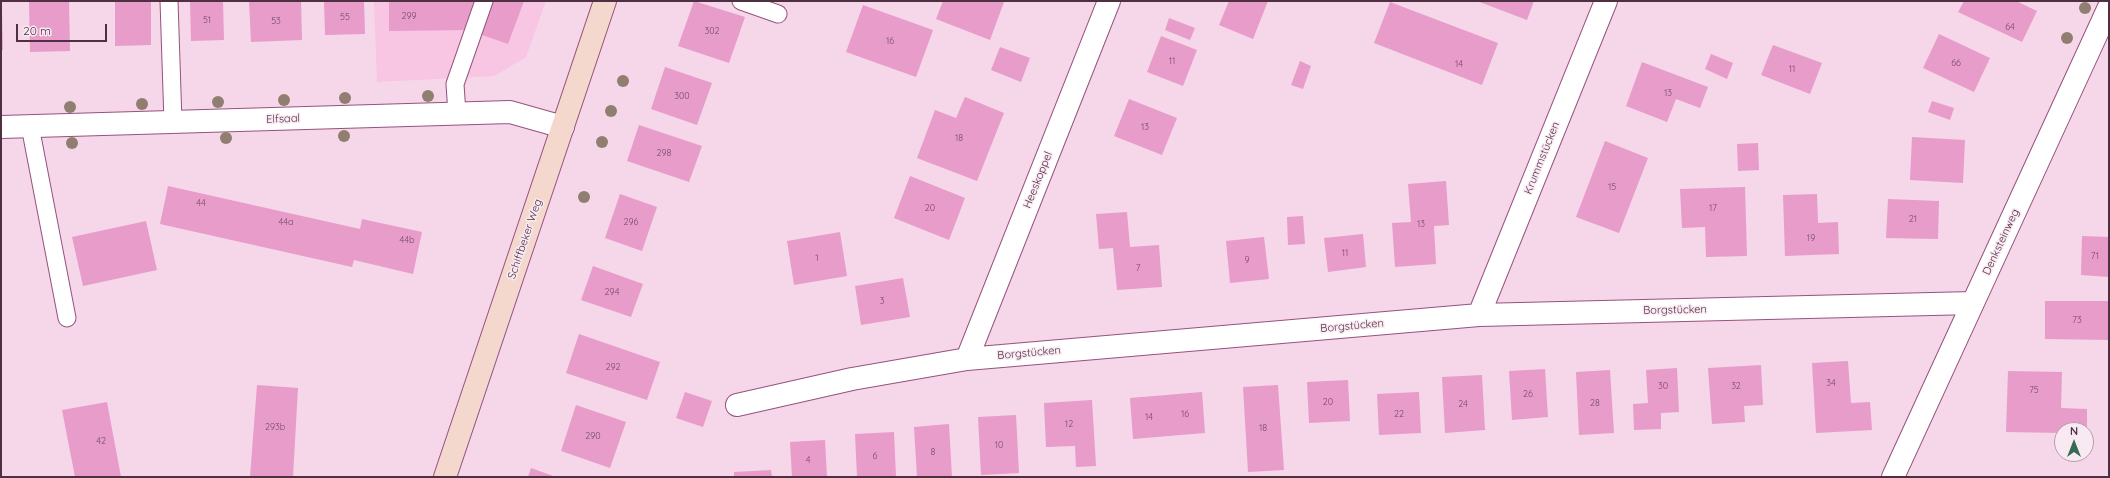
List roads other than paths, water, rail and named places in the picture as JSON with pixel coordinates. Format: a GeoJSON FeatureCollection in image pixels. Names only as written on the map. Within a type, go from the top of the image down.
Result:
{"type":"FeatureCollection","features":[{"type":"Feature","properties":{"kind":"main road","name":"Schiffbeker Weg"},"geometry":{"type":"LineString","coordinates":[[445,477],[606,1]]}},
{"type":"Feature","properties":{"kind":"street","name":"Heeskoppel"},"geometry":{"type":"LineString","coordinates":[[967,359],[1109,1]]}},
{"type":"Feature","properties":{"kind":"street","name":"Krummstücken"},"geometry":{"type":"LineString","coordinates":[[1479,315],[1606,1]]}},
{"type":"Feature","properties":{"kind":"street","name":"Denksteinweg"},"geometry":{"type":"LineString","coordinates":[[1892,477],[2109,7]]}},
{"type":"Feature","properties":{"kind":"street","name":"Elfsaal"},"geometry":{"type":"LineString","coordinates":[[1,127],[510,112],[563,127]]}},
{"type":"Feature","properties":{"kind":"street","name":"Borgstücken"},"geometry":{"type":"LineString","coordinates":[[737,405],[852,379],[967,359],[1479,315],[1973,303]]}},
{"type":"Feature","properties":{"kind":"lane"},"geometry":{"type":"LineString","coordinates":[[168,1],[173,122]]}},
{"type":"Feature","properties":{"kind":"lane"},"geometry":{"type":"LineString","coordinates":[[457,114],[455,84],[484,1]]}},
{"type":"Feature","properties":{"kind":"lane"},"geometry":{"type":"LineString","coordinates":[[742,1],[778,14]]}},
{"type":"Feature","properties":{"kind":"lane"},"geometry":{"type":"LineString","coordinates":[[30,126],[67,318]]}}]}
